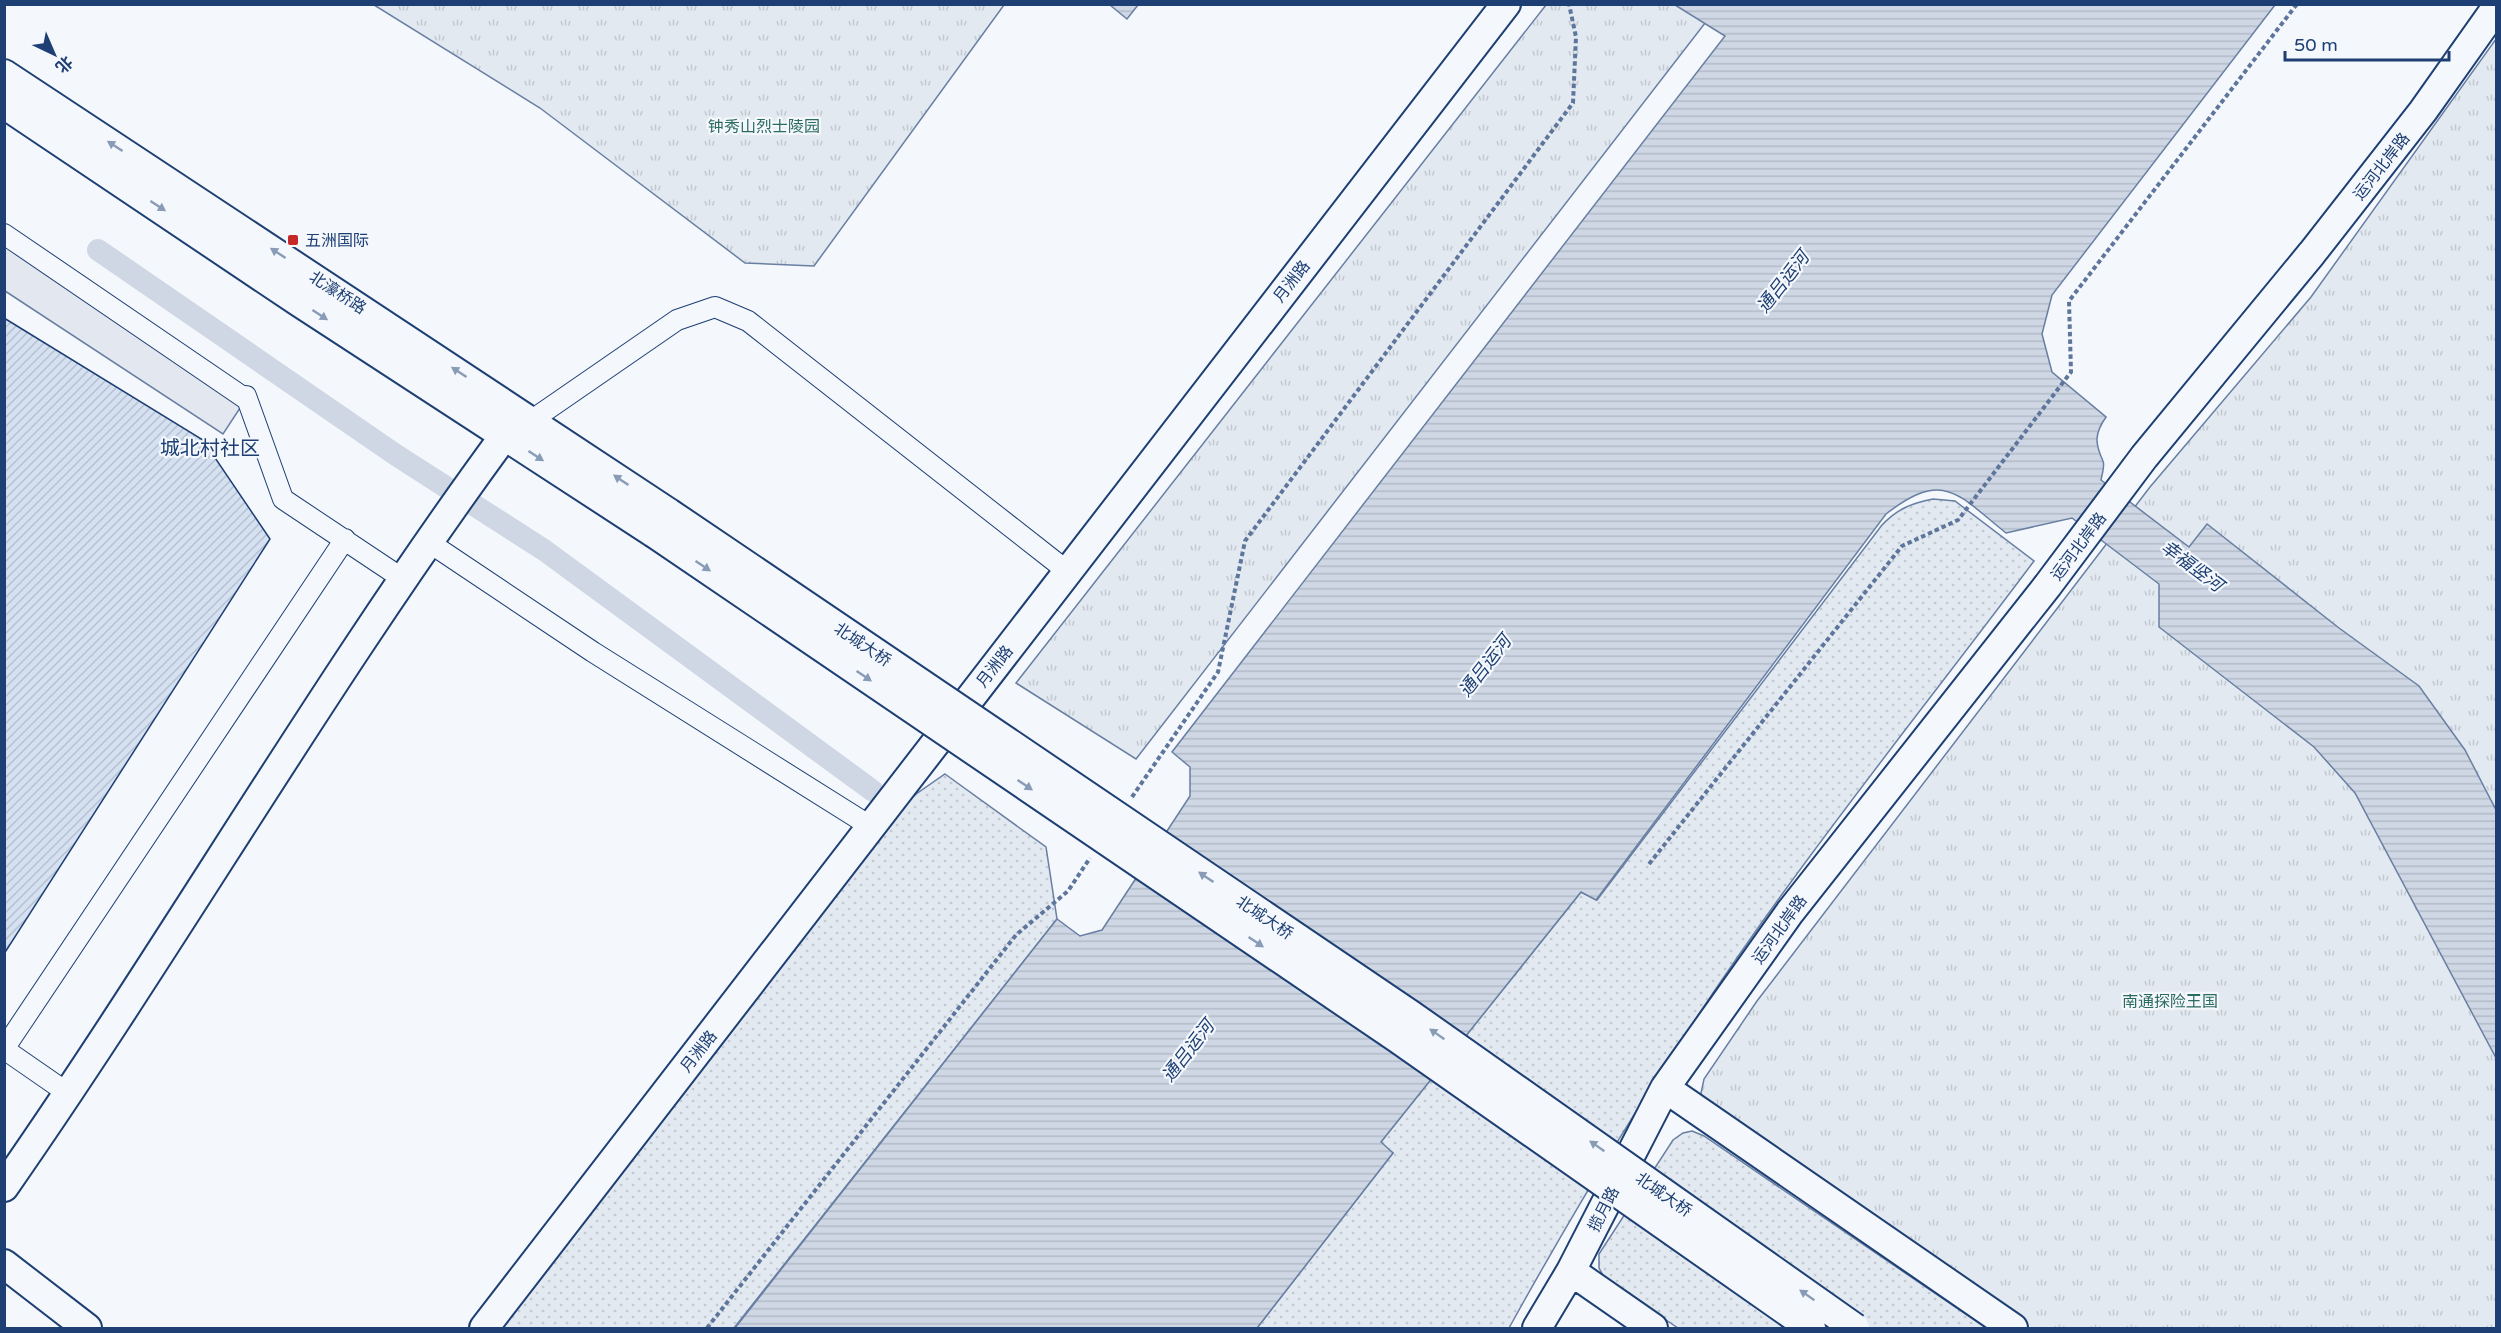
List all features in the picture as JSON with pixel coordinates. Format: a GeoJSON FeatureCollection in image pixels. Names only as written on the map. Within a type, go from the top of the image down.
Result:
{"type":"FeatureCollection","features":[{"type":"Feature","properties":{"kind":"main road","name":"月洲路"},"geometry":{"type":"LineString","coordinates":[[484,1329],[1506,4]]}},
{"type":"Feature","properties":{"kind":"main road","name":"运河北岸路"},"geometry":{"type":"LineString","coordinates":[[1665,1088],[1790,912],[2048,585],[2144,457],[2319,244],[2423,111],[2496,8]]}},
{"type":"Feature","properties":{"kind":"main road","name":"北濠桥路"},"geometry":{"type":"LineString","coordinates":[[4,74],[532,420],[662,523]]}},
{"type":"Feature","properties":{"kind":"main road","name":"北濠桥路"},"geometry":{"type":"LineString","coordinates":[[4,104],[505,435],[662,523]]}},
{"type":"Feature","properties":{"kind":"main road"},"geometry":{"type":"LineString","coordinates":[[4,1187],[69,1094],[428,541],[505,435]]}},
{"type":"Feature","properties":{"kind":"main road","name":"北城大桥"},"geometry":{"type":"LineString","coordinates":[[662,523],[1811,1329]]}},
{"type":"Feature","properties":{"kind":"main road","name":"北城大桥"},"geometry":{"type":"LineString","coordinates":[[662,523],[1411,1016],[1855,1329]]}},
{"type":"Feature","properties":{"kind":"main road"},"geometry":{"type":"LineString","coordinates":[[1665,1088],[2013,1329]]}},
{"type":"Feature","properties":{"kind":"main road","name":"揽月路"},"geometry":{"type":"LineString","coordinates":[[1537,1329],[1571,1271],[1665,1088]]}},
{"type":"Feature","properties":{"kind":"main road"},"geometry":{"type":"LineString","coordinates":[[4,1263],[87,1329]]}},
{"type":"Feature","properties":{"kind":"main road"},"geometry":{"type":"LineString","coordinates":[[1571,1271],[1653,1329]]}},
{"type":"Feature","properties":{"kind":"street"},"geometry":{"type":"LineString","coordinates":[[4,234],[246,399],[246,396],[283,499],[403,579]]}},
{"type":"Feature","properties":{"kind":"street"},"geometry":{"type":"LineString","coordinates":[[532,420],[677,320],[715,307],[748,321],[1067,571]]}},
{"type":"Feature","properties":{"kind":"street"},"geometry":{"type":"LineString","coordinates":[[69,1094],[4,1049],[345,539]]}},
{"type":"Feature","properties":{"kind":"street"},"geometry":{"type":"LineString","coordinates":[[428,541],[593,652],[870,826]]}},
{"type":"Feature","properties":{"kind":"path"},"geometry":{"type":"LineString","coordinates":[[1127,805],[1218,672],[1245,542],[1573,103],[1576,37],[1569,4]]}},
{"type":"Feature","properties":{"kind":"path"},"geometry":{"type":"LineString","coordinates":[[1649,864],[1902,546],[1958,520],[2071,372],[2069,301],[2297,4]]}},
{"type":"Feature","properties":{"kind":"path"},"geometry":{"type":"LineString","coordinates":[[707,1329],[1016,935],[1068,891],[1094,853]]}},
{"type":"Feature","properties":{"kind":"green space","name":"钟秀山烈士陵园"},"geometry":{"type":"Polygon","coordinates":[[[374,5],[1004,5],[814,266],[745,263],[540,108],[374,5]]]}},
{"type":"Feature","properties":{"kind":"green space"},"geometry":{"type":"Polygon","coordinates":[[[1546,5],[1719,5],[1136,759],[1016,683],[1546,5]]]}},
{"type":"Feature","properties":{"kind":"green space","name":"南通探险王国"},"geometry":{"type":"Polygon","coordinates":[[[2496,39],[2496,1328],[2029,1328],[1700,1098],[1704,1079],[1757,1001],[2150,487],[2311,297],[2496,39]]]}},
{"type":"Feature","properties":{"kind":"green space"},"geometry":{"type":"Polygon","coordinates":[[[1933,499],[1955,501],[2034,561],[1814,851],[1709,999],[1639,1106],[1509,1328],[1257,1328],[1393,1153],[1380,1143],[1581,892],[1597,900],[1882,525],[1905,508],[1933,499]]]}},
{"type":"Feature","properties":{"kind":"green space"},"geometry":{"type":"Polygon","coordinates":[[[945,774],[1046,847],[1057,919],[734,1328],[484,1328],[870,826],[945,774]]]}},
{"type":"Feature","properties":{"kind":"green space"},"geometry":{"type":"Polygon","coordinates":[[[1692,1131],[1704,1136],[1986,1328],[1678,1328],[1605,1279],[1599,1268],[1599,1254],[1673,1140],[1683,1133],[1692,1131]]]}},
{"type":"Feature","properties":{"kind":"shaded area"},"geometry":{"type":"Polygon","coordinates":[[[4,234],[246,399],[223,434],[5,291],[4,234]]]}},
{"type":"Feature","properties":{"kind":"water"},"geometry":{"type":"Polygon","coordinates":[[[1110,5],[1138,5],[1127,19],[1110,5]]]}},
{"type":"Feature","properties":{"kind":"water"},"geometry":{"type":"Polygon","coordinates":[[[1675,5],[2275,5],[2052,295],[2042,334],[2052,372],[2106,417],[2099,429],[2097,439],[2098,449],[2104,463],[2101,480],[2189,547],[2207,524],[2339,628],[2419,686],[2465,750],[2496,810],[2496,1058],[2355,793],[2314,747],[2159,627],[2159,584],[2072,518],[2006,533],[1962,498],[1937,490],[1906,500],[1886,514],[1596,900],[1581,892],[1381,1142],[1393,1153],[1257,1328],[735,1328],[1057,919],[1080,936],[1102,930],[1190,796],[1190,767],[1172,752],[1725,36],[1675,5]]]}},
{"type":"Feature","properties":{"kind":"building"},"geometry":{"type":"Polygon","coordinates":[[[4,318],[203,440],[270,539],[4,954],[4,318]]]}},
{"type":"Feature","properties":{"kind":"waterway"},"geometry":{"type":"LineString","coordinates":[[98,250],[396,455],[544,550],[873,791]]}},
{"type":"Feature","properties":{"kind":"place","name":"五洲国际"},"geometry":{"type":"Point","coordinates":[293,240]}},
{"type":"Feature","properties":{"kind":"district","name":"城北村社区"},"geometry":{"type":"Point","coordinates":[210,448]}},
{"type":"Feature","properties":{"kind":"water label","name":"通吕运河"},"geometry":{"type":"Point","coordinates":[1783,282]}},
{"type":"Feature","properties":{"kind":"water label","name":"幸福竖河"},"geometry":{"type":"Point","coordinates":[2192,566]}},
{"type":"Feature","properties":{"kind":"water label","name":"通吕运河"},"geometry":{"type":"Point","coordinates":[1485,666]}},
{"type":"Feature","properties":{"kind":"water label","name":"通吕运河"},"geometry":{"type":"Point","coordinates":[1188,1051]}}]}
